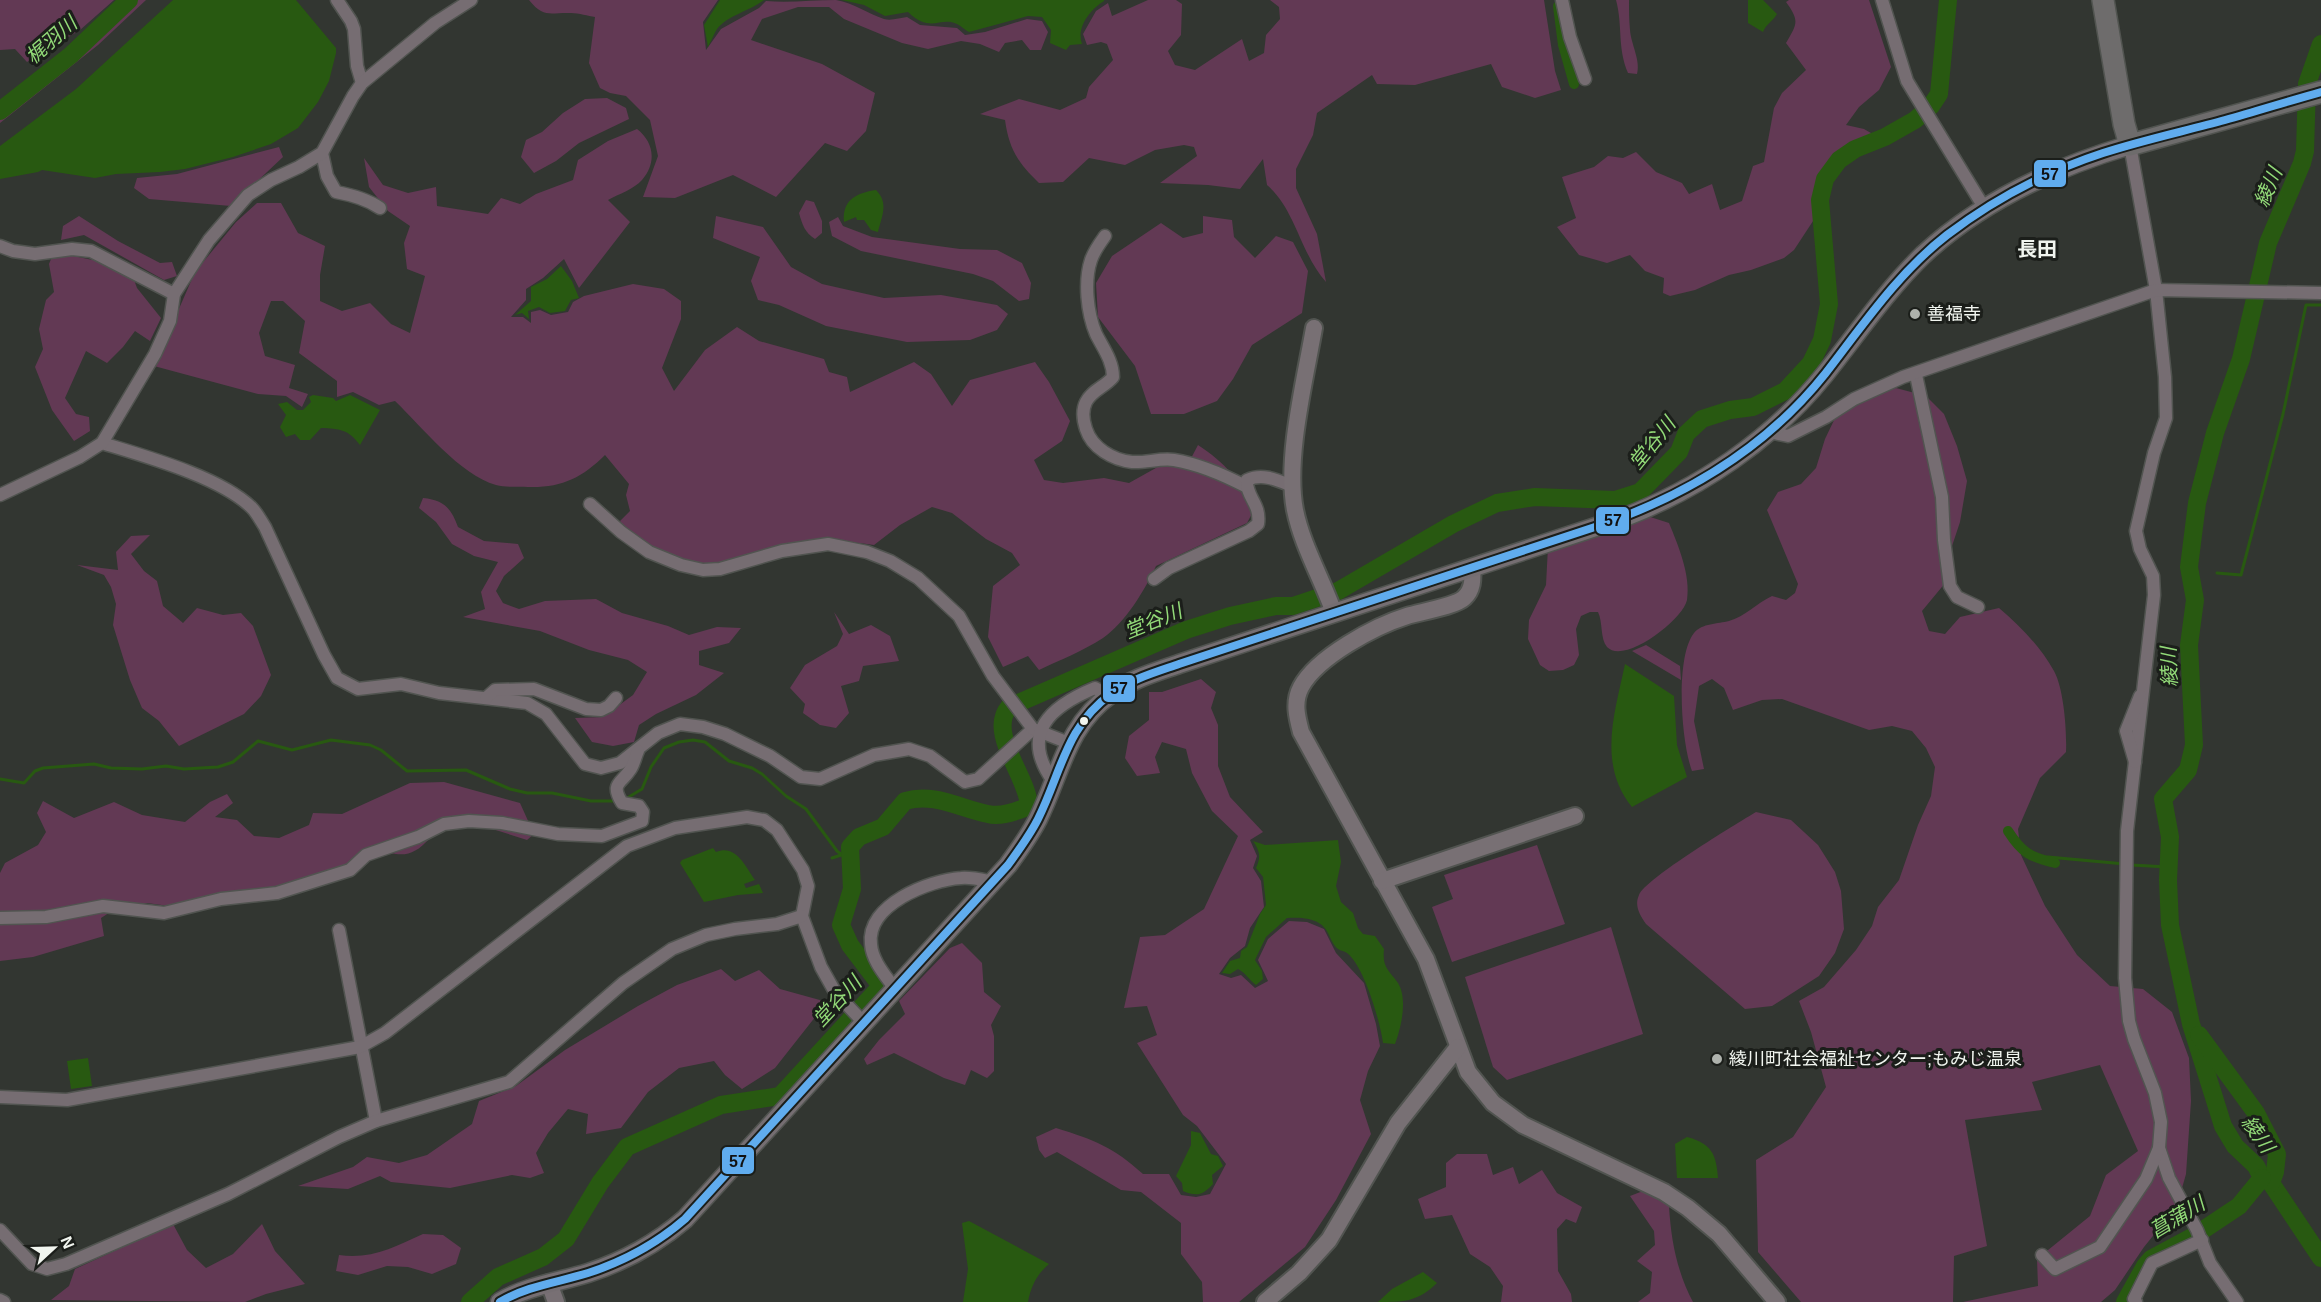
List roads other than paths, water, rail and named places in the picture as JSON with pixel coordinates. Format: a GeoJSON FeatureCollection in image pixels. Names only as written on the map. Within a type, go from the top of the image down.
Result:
{"type":"FeatureCollection","features":[{"type":"Feature","properties":{"kind":"highway"},"geometry":{"type":"LineString","coordinates":[[2103,0],[2124,124],[2130,145],[2321,92]]}},
{"type":"Feature","properties":{"kind":"main road"},"geometry":{"type":"LineString","coordinates":[[500,1302],[517,1294],[588,1273],[625,1259],[667,1234],[703,1201],[858,1017],[895,989],[1008,865],[1032,832],[1069,743],[1088,716],[1109,696],[1134,681],[1330,602],[1473,568],[1620,519],[1661,502],[1726,464],[1769,432],[1824,375],[1908,271],[1946,236],[1984,209],[2066,167],[2130,145]]}},
{"type":"Feature","properties":{"kind":"street"},"geometry":{"type":"LineString","coordinates":[[337,0],[354,29],[357,66],[362,83]]}},
{"type":"Feature","properties":{"kind":"street"},"geometry":{"type":"LineString","coordinates":[[0,495],[80,457],[102,442],[155,354],[170,321],[174,294],[209,240],[248,195],[322,153],[362,83],[435,23],[455,8],[471,0]]}},
{"type":"Feature","properties":{"kind":"street"},"geometry":{"type":"LineString","coordinates":[[1562,0],[1570,37],[1585,79]]}},
{"type":"Feature","properties":{"kind":"street"},"geometry":{"type":"LineString","coordinates":[[1882,0],[1906,81],[1984,209]]}},
{"type":"Feature","properties":{"kind":"street"},"geometry":{"type":"LineString","coordinates":[[2042,1255],[2055,1269],[2100,1247],[2146,1179],[2159,1148],[2161,1122],[2156,1093],[2129,1021],[2125,978],[2127,831],[2136,767],[2126,731],[2141,694],[2145,691],[2154,595],[2153,576],[2140,549],[2136,531],[2154,453],[2166,417],[2165,377],[2156,290],[2130,145]]}},
{"type":"Feature","properties":{"kind":"street"},"geometry":{"type":"LineString","coordinates":[[322,153],[327,176],[336,192],[372,202],[380,208]]}},
{"type":"Feature","properties":{"kind":"street"},"geometry":{"type":"LineString","coordinates":[[1105,236],[1091,258],[1087,278],[1090,312],[1095,331],[1113,367],[1113,377],[1108,384],[1093,393],[1085,403],[1083,419],[1088,436],[1098,447],[1115,458],[1134,462],[1172,459],[1222,474],[1247,487]]}},
{"type":"Feature","properties":{"kind":"street"},"geometry":{"type":"LineString","coordinates":[[0,246],[13,251],[35,254],[72,249],[91,251],[174,294]]}},
{"type":"Feature","properties":{"kind":"street"},"geometry":{"type":"LineString","coordinates":[[1769,432],[1788,436],[1826,417],[1854,399],[1903,377],[1916,375],[2156,290],[2321,293]]}},
{"type":"Feature","properties":{"kind":"street"},"geometry":{"type":"LineString","coordinates":[[1314,328],[1297,426],[1292,486],[1295,510],[1302,532],[1330,602]]}},
{"type":"Feature","properties":{"kind":"street"},"geometry":{"type":"LineString","coordinates":[[1916,375],[1942,497],[1944,540],[1950,586],[1958,597],[1978,607]]}},
{"type":"Feature","properties":{"kind":"street"},"geometry":{"type":"LineString","coordinates":[[102,442],[170,465],[230,492],[253,509],[265,528],[337,678],[358,689],[401,684],[439,693],[527,703],[546,714],[585,764],[601,768],[620,763],[658,733],[680,724],[703,727],[725,734],[770,756],[801,777],[820,780],[874,754],[909,750],[930,756],[965,782],[978,779],[1072,698],[1095,688],[1109,696]]}},
{"type":"Feature","properties":{"kind":"street"},"geometry":{"type":"LineString","coordinates":[[1154,579],[1169,568],[1249,531],[1258,524],[1260,512],[1247,487],[1247,480],[1257,476],[1271,478],[1292,486]]}},
{"type":"Feature","properties":{"kind":"street"},"geometry":{"type":"LineString","coordinates":[[590,504],[621,532],[649,552],[681,565],[703,570],[720,569],[782,551],[828,544],[867,552],[890,561],[918,578],[959,615],[993,676],[1036,731],[1069,743]]}},
{"type":"Feature","properties":{"kind":"street"},"geometry":{"type":"LineString","coordinates":[[1473,568],[1472,586],[1465,598],[1407,616],[1368,632],[1308,677],[1298,695],[1296,706],[1297,718],[1307,745],[1426,959],[1468,1072],[1480,1090],[1503,1112],[1523,1125],[1664,1192],[1678,1201],[1719,1234],[1777,1302]]}},
{"type":"Feature","properties":{"kind":"street"},"geometry":{"type":"LineString","coordinates":[[486,698],[495,690],[534,689],[586,709],[601,710],[609,706],[616,698]]}},
{"type":"Feature","properties":{"kind":"street"},"geometry":{"type":"LineString","coordinates":[[1036,731],[1040,756],[1053,781]]}},
{"type":"Feature","properties":{"kind":"street"},"geometry":{"type":"LineString","coordinates":[[0,918],[46,917],[103,906],[164,913],[221,899],[277,893],[350,870],[366,855],[418,837],[444,824],[469,821],[502,823],[558,834],[602,836],[642,821],[644,812],[639,806],[620,800],[616,788],[630,770],[638,750]]}},
{"type":"Feature","properties":{"kind":"street"},"geometry":{"type":"LineString","coordinates":[[1382,880],[1575,816]]}},
{"type":"Feature","properties":{"kind":"street"},"geometry":{"type":"LineString","coordinates":[[0,1097],[67,1100],[360,1047],[385,1033],[627,846],[675,828],[747,817],[764,820],[777,830],[803,870],[808,886],[802,916],[821,967],[835,992],[858,1017]]}},
{"type":"Feature","properties":{"kind":"street"},"geometry":{"type":"LineString","coordinates":[[895,989],[877,963],[870,942],[873,928],[884,912],[906,895],[932,884],[962,878],[993,882]]}},
{"type":"Feature","properties":{"kind":"street"},"geometry":{"type":"LineString","coordinates":[[0,1230],[32,1264],[47,1269],[66,1264],[228,1194],[339,1137],[376,1121],[508,1082],[623,983],[672,949],[706,935],[735,928],[777,924],[802,916]]}},
{"type":"Feature","properties":{"kind":"street"},"geometry":{"type":"LineString","coordinates":[[339,930],[376,1121]]}},
{"type":"Feature","properties":{"kind":"street"},"geometry":{"type":"LineString","coordinates":[[1265,1302],[1299,1273],[1329,1240],[1398,1123],[1458,1047]]}},
{"type":"Feature","properties":{"kind":"street"},"geometry":{"type":"LineString","coordinates":[[2159,1148],[2169,1178],[2200,1235],[2210,1263],[2237,1302]]}},
{"type":"Feature","properties":{"kind":"street"},"geometry":{"type":"LineString","coordinates":[[2136,1302],[2134,1299],[2152,1263],[2200,1235]]}},
{"type":"Feature","properties":{"kind":"street"},"geometry":{"type":"LineString","coordinates":[[549,1283],[556,1302]]}},
{"type":"Feature","properties":{"kind":"waterway","name":"梶羽川"},"geometry":{"type":"LineString","coordinates":[[0,111],[71,55],[129,0]]}},
{"type":"Feature","properties":{"kind":"waterway","name":"堂谷川"},"geometry":{"type":"LineString","coordinates":[[470,1302],[498,1277],[543,1257],[566,1239],[600,1183],[627,1147],[721,1105],[780,1096],[881,986],[850,945],[841,925],[852,889],[850,847],[859,837],[883,827],[905,801],[937,800],[993,815],[1009,813],[1029,806],[1027,794],[1005,742],[1004,718],[1009,707],[1186,630],[1230,616],[1276,606],[1293,606],[1338,591],[1453,524],[1497,503],[1535,497],[1615,500],[1640,492],[1679,452],[1686,434],[1702,419],[1730,410],[1753,407],[1785,391],[1811,363],[1822,340],[1829,304],[1820,200],[1825,179],[1839,160],[1855,149],[1885,137],[1915,120],[1931,106],[1939,94],[1948,0]]}},
{"type":"Feature","properties":{"kind":"waterway"},"geometry":{"type":"LineString","coordinates":[[1558,6],[1563,45],[1574,84]]}},
{"type":"Feature","properties":{"kind":"waterway","name":"綾川"},"geometry":{"type":"LineString","coordinates":[[2321,44],[2307,84],[2305,151],[2302,163],[2268,243],[2241,359],[2215,433],[2197,503],[2189,567],[2195,600],[2189,645],[2194,745],[2188,770],[2163,799],[2170,837],[2168,880],[2170,925],[2191,1024],[2223,1126],[2235,1146],[2256,1166],[2262,1178],[2271,1183],[2321,1258]]}},
{"type":"Feature","properties":{"kind":"waterway"},"geometry":{"type":"LineString","coordinates":[[2217,573],[2241,575],[2283,414],[2306,305],[2321,305]]}},
{"type":"Feature","properties":{"kind":"waterway"},"geometry":{"type":"LineString","coordinates":[[0,779],[24,783],[35,771],[43,768],[94,764],[111,768],[142,769],[166,766],[184,769],[218,767],[233,762],[258,741],[292,750],[331,740],[370,745],[381,750],[407,771],[466,770],[510,789],[527,793],[552,793],[591,801],[617,801]]}},
{"type":"Feature","properties":{"kind":"waterway"},"geometry":{"type":"LineString","coordinates":[[627,798],[642,789],[651,767],[664,748],[679,742],[693,740],[705,742],[729,761],[752,768],[762,774],[786,796],[806,809],[837,851],[850,861]]}},
{"type":"Feature","properties":{"kind":"waterway"},"geometry":{"type":"LineString","coordinates":[[2008,831],[2027,853],[2055,863]]}},
{"type":"Feature","properties":{"kind":"waterway"},"geometry":{"type":"LineString","coordinates":[[832,858],[841,855]]}},
{"type":"Feature","properties":{"kind":"waterway"},"geometry":{"type":"LineString","coordinates":[[2040,859],[2048,857],[2125,864]]}},
{"type":"Feature","properties":{"kind":"waterway"},"geometry":{"type":"LineString","coordinates":[[2131,865],[2168,867]]}},
{"type":"Feature","properties":{"kind":"waterway"},"geometry":{"type":"LineString","coordinates":[[2199,1035],[2256,1113],[2277,1154],[2271,1183]]}},
{"type":"Feature","properties":{"kind":"waterway","name":"菖蒲川"},"geometry":{"type":"LineString","coordinates":[[2125,1302],[2151,1259],[2194,1236],[2239,1206],[2262,1178]]}},
{"type":"Feature","properties":{"kind":"place","name":"善福寺"},"geometry":{"type":"Point","coordinates":[1915,314]}},
{"type":"Feature","properties":{"kind":"place","name":"綾川町社会福祉センター;もみじ温泉"},"geometry":{"type":"Point","coordinates":[1717,1059]}},
{"type":"Feature","properties":{"kind":"district","name":"長田"},"geometry":{"type":"Point","coordinates":[2037,249]}}]}
